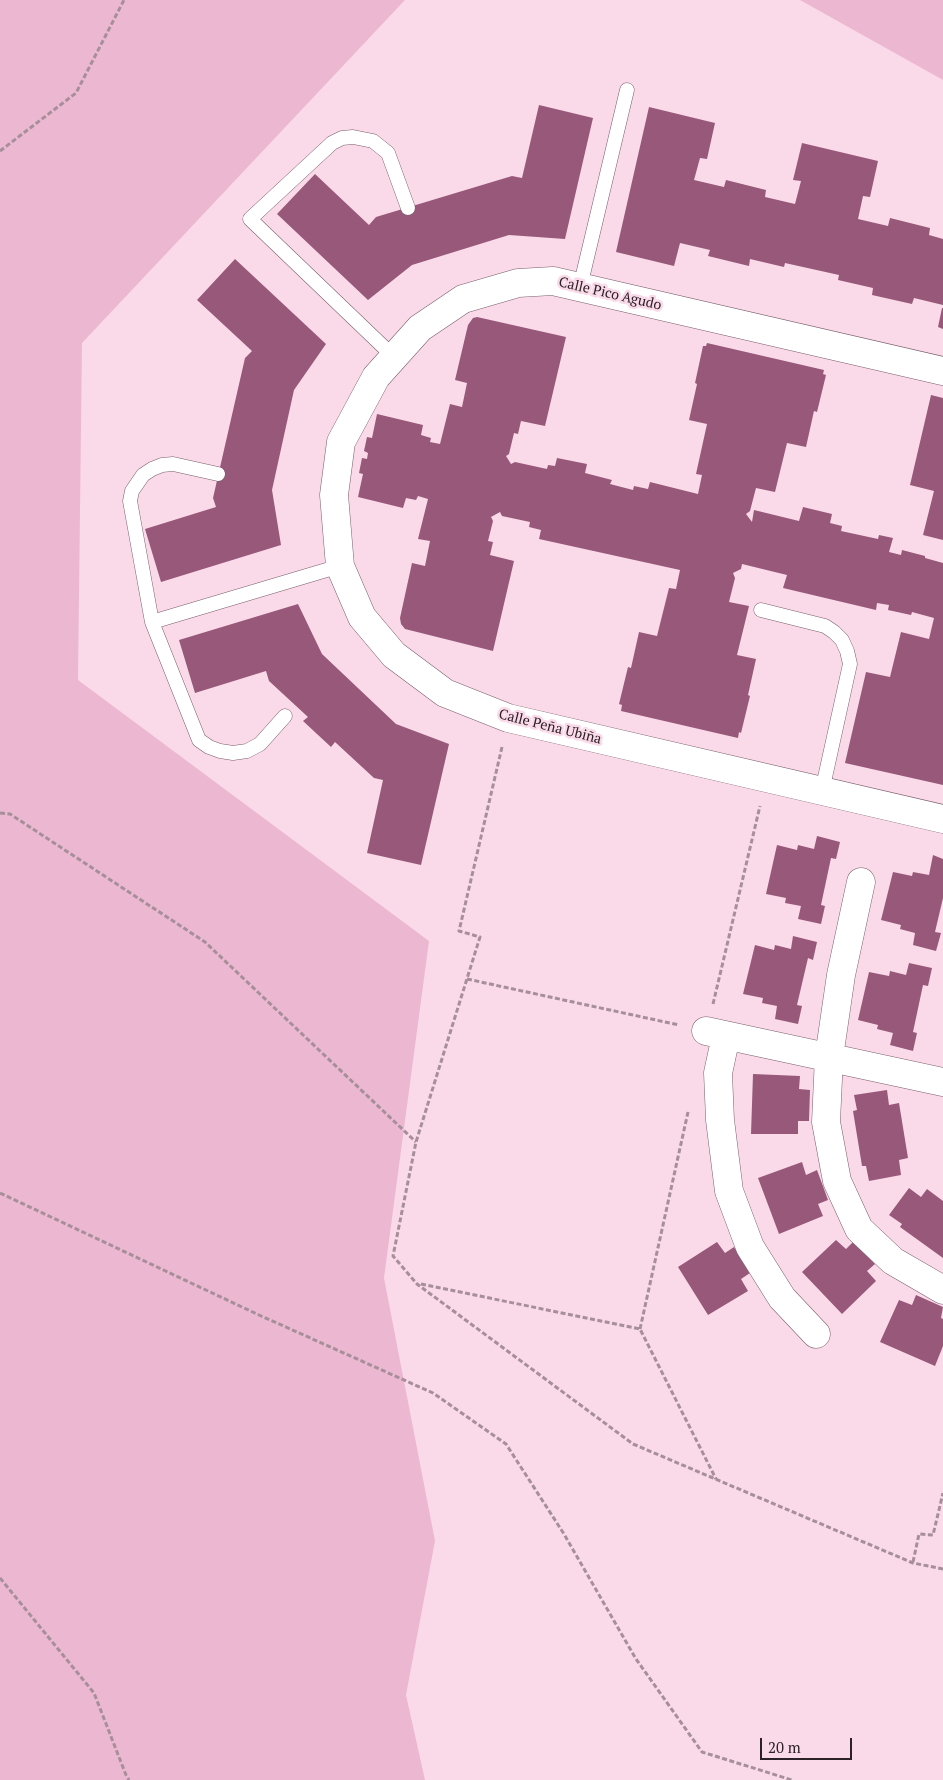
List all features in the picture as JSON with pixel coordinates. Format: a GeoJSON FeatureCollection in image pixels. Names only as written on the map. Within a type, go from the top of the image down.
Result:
{"type":"FeatureCollection","features":[{"type":"Feature","properties":{"kind":"street","name":"Calle Pico Agudo"},"geometry":{"type":"LineString","coordinates":[[341,442],[376,377],[420,328],[463,299],[518,283],[553,281],[943,371]]}},
{"type":"Feature","properties":{"kind":"street","name":"Calle Peña Ubiña"},"geometry":{"type":"LineString","coordinates":[[341,442],[334,495],[340,566],[362,617],[394,655],[446,693],[508,718],[943,818]]}},
{"type":"Feature","properties":{"kind":"street"},"geometry":{"type":"LineString","coordinates":[[861,882],[841,975],[829,1057],[826,1122],[837,1181],[859,1229],[893,1261],[943,1290]]}},
{"type":"Feature","properties":{"kind":"street"},"geometry":{"type":"LineString","coordinates":[[816,1334],[782,1298],[750,1248],[729,1191],[720,1120],[716,1033],[943,1082]]}},
{"type":"Feature","properties":{"kind":"lane"},"geometry":{"type":"LineString","coordinates":[[580,287],[627,90]]}},
{"type":"Feature","properties":{"kind":"lane"},"geometry":{"type":"LineString","coordinates":[[394,357],[250,219],[332,143],[342,138],[353,136],[373,141],[388,153],[408,208]]}},
{"type":"Feature","properties":{"kind":"lane"},"geometry":{"type":"LineString","coordinates":[[218,474],[173,464],[162,465],[144,475],[132,491],[130,501],[152,622],[199,740],[209,747],[220,751],[233,753],[247,751],[260,744],[286,716]]}},
{"type":"Feature","properties":{"kind":"lane"},"geometry":{"type":"LineString","coordinates":[[152,622],[340,566]]}},
{"type":"Feature","properties":{"kind":"lane"},"geometry":{"type":"LineString","coordinates":[[761,610],[825,626],[842,640],[848,652],[850,664],[822,791]]}},
{"type":"Feature","properties":{"kind":"path"},"geometry":{"type":"LineString","coordinates":[[0,151],[76,93],[124,0]]}},
{"type":"Feature","properties":{"kind":"path"},"geometry":{"type":"LineString","coordinates":[[508,718],[459,931],[480,937],[416,1142],[393,1256],[418,1284],[633,1444],[913,1563],[943,1570]]}},
{"type":"Feature","properties":{"kind":"path"},"geometry":{"type":"LineString","coordinates":[[0,813],[10,814],[206,942],[416,1142]]}},
{"type":"Feature","properties":{"kind":"path"},"geometry":{"type":"LineString","coordinates":[[467,979],[716,1033]]}},
{"type":"Feature","properties":{"kind":"path"},"geometry":{"type":"LineString","coordinates":[[0,1192],[259,1315],[433,1393],[506,1444],[564,1534],[636,1659],[702,1752],[792,1780]]}},
{"type":"Feature","properties":{"kind":"path"},"geometry":{"type":"LineString","coordinates":[[418,1284],[640,1329],[716,1480]]}},
{"type":"Feature","properties":{"kind":"path"},"geometry":{"type":"LineString","coordinates":[[913,1563],[919,1534],[933,1535],[943,1493]]}},
{"type":"Feature","properties":{"kind":"path"},"geometry":{"type":"LineString","coordinates":[[0,1578],[94,1693],[129,1780]]}},
{"type":"Feature","properties":{"kind":"shaded area"},"geometry":{"type":"Polygon","coordinates":[[[0,0],[405,0],[82,343],[78,680],[429,941],[384,1278],[435,1541],[406,1695],[425,1780],[0,1780],[0,0]]]}},
{"type":"Feature","properties":{"kind":"shaded area"},"geometry":{"type":"Polygon","coordinates":[[[800,0],[943,0],[943,80],[800,0]]]}},
{"type":"Feature","properties":{"kind":"building"},"geometry":{"type":"Polygon","coordinates":[[[539,105],[593,118],[565,239],[509,235],[412,265],[368,300],[277,214],[315,174],[369,225],[376,217],[512,176],[522,178],[539,105]]]}},
{"type":"Feature","properties":{"kind":"building"},"geometry":{"type":"Polygon","coordinates":[[[649,107],[715,123],[707,159],[700,158],[694,180],[724,187],[726,180],[766,190],[765,197],[795,204],[801,181],[793,180],[802,143],[878,161],[870,197],[863,196],[858,219],[888,226],[890,218],[930,228],[929,235],[943,239],[943,305],[914,298],[912,304],[872,295],[873,288],[838,280],[839,275],[785,263],[784,267],[750,259],[749,266],[708,256],[710,250],[680,243],[674,266],[616,252],[649,107]]]}},
{"type":"Feature","properties":{"kind":"building"},"geometry":{"type":"Polygon","coordinates":[[[235,259],[326,344],[294,390],[272,490],[281,545],[161,582],[145,529],[216,507],[213,498],[245,358],[252,351],[197,300],[235,259]]]}},
{"type":"Feature","properties":{"kind":"building"},"geometry":{"type":"Polygon","coordinates":[[[943,308],[943,329],[938,327],[943,308]]]}},
{"type":"Feature","properties":{"kind":"building"},"geometry":{"type":"Polygon","coordinates":[[[477,317],[566,337],[545,426],[521,421],[518,434],[514,433],[509,454],[506,456],[511,464],[515,462],[547,469],[548,465],[555,466],[557,458],[587,464],[585,473],[612,480],[610,484],[633,490],[634,486],[648,489],[650,482],[698,494],[702,475],[696,474],[707,424],[689,420],[703,346],[706,346],[707,343],[824,370],[823,374],[826,375],[817,412],[814,411],[806,447],[787,443],[775,492],[756,488],[750,511],[746,514],[752,522],[754,510],[799,521],[803,507],[832,514],[830,523],[842,526],[841,531],[878,539],[879,535],[893,538],[889,552],[901,555],[902,550],[943,563],[943,785],[845,763],[866,672],[890,677],[901,632],[929,639],[934,618],[912,612],[911,615],[888,610],[889,605],[877,603],[876,610],[783,588],[787,575],[742,564],[741,569],[733,573],[735,578],[729,602],[749,606],[737,655],[756,659],[748,695],[750,696],[741,733],[739,732],[738,738],[621,711],[622,705],[619,704],[628,667],[631,668],[639,632],[657,636],[669,588],[676,589],[680,570],[539,539],[541,530],[529,527],[530,522],[502,516],[500,512],[491,517],[493,521],[488,541],[493,542],[490,555],[514,561],[493,651],[405,629],[401,624],[400,618],[412,563],[425,566],[430,541],[418,539],[428,499],[418,496],[416,500],[406,498],[403,508],[358,497],[363,474],[359,473],[362,458],[367,459],[368,453],[364,451],[367,437],[372,438],[377,414],[423,425],[421,435],[431,438],[430,442],[440,444],[450,404],[462,407],[467,383],[455,380],[468,325],[473,318],[477,317]]]}},
{"type":"Feature","properties":{"kind":"building"},"geometry":{"type":"Polygon","coordinates":[[[931,395],[943,398],[943,540],[923,535],[934,491],[910,485],[931,395]]]}},
{"type":"Feature","properties":{"kind":"building"},"geometry":{"type":"Polygon","coordinates":[[[298,604],[322,654],[396,724],[449,744],[421,865],[367,853],[383,780],[374,778],[335,742],[331,747],[303,721],[308,717],[269,681],[266,671],[195,693],[179,640],[298,604]]]}},
{"type":"Feature","properties":{"kind":"building"},"geometry":{"type":"Polygon","coordinates":[[[817,836],[840,842],[836,859],[831,858],[821,905],[825,906],[821,924],[798,919],[801,906],[785,903],[786,898],[766,894],[777,845],[797,850],[798,845],[814,849],[817,836]]]}},
{"type":"Feature","properties":{"kind":"building"},"geometry":{"type":"Polygon","coordinates":[[[933,855],[943,859],[943,898],[935,932],[941,933],[936,951],[913,945],[915,933],[900,929],[901,925],[881,920],[893,872],[912,876],[913,872],[929,875],[933,855]]]}},
{"type":"Feature","properties":{"kind":"building"},"geometry":{"type":"Polygon","coordinates":[[[793,936],[817,942],[813,960],[808,958],[797,1005],[802,1006],[798,1024],[775,1019],[777,1006],[762,1003],[763,998],[743,994],[755,945],[774,950],[775,945],[791,949],[793,936]]]}},
{"type":"Feature","properties":{"kind":"building"},"geometry":{"type":"Polygon","coordinates":[[[909,963],[932,968],[928,986],[923,985],[913,1032],[917,1033],[913,1051],[890,1045],[893,1033],[877,1029],[878,1025],[858,1020],[869,972],[889,976],[890,971],[906,975],[909,963]]]}},
{"type":"Feature","properties":{"kind":"building"},"geometry":{"type":"Polygon","coordinates":[[[753,1074],[800,1076],[799,1089],[810,1090],[809,1121],[798,1121],[798,1134],[751,1134],[753,1074]]]}},
{"type":"Feature","properties":{"kind":"building"},"geometry":{"type":"Polygon","coordinates":[[[887,1090],[889,1105],[899,1103],[908,1158],[899,1160],[901,1175],[869,1181],[866,1166],[862,1166],[853,1111],[857,1110],[854,1095],[887,1090]]]}},
{"type":"Feature","properties":{"kind":"building"},"geometry":{"type":"Polygon","coordinates":[[[802,1162],[806,1175],[817,1170],[828,1200],[818,1204],[823,1216],[779,1234],[758,1178],[802,1162]]]}},
{"type":"Feature","properties":{"kind":"building"},"geometry":{"type":"Polygon","coordinates":[[[909,1188],[921,1197],[927,1189],[943,1201],[943,1258],[900,1227],[902,1224],[889,1215],[909,1188]]]}},
{"type":"Feature","properties":{"kind":"building"},"geometry":{"type":"Polygon","coordinates":[[[836,1240],[846,1249],[853,1242],[875,1264],[867,1271],[876,1281],[842,1314],[802,1272],[836,1240]]]}},
{"type":"Feature","properties":{"kind":"building"},"geometry":{"type":"Polygon","coordinates":[[[717,1242],[725,1253],[734,1247],[750,1273],[741,1279],[748,1291],[708,1315],[678,1267],[717,1242]]]}},
{"type":"Feature","properties":{"kind":"building"},"geometry":{"type":"Polygon","coordinates":[[[916,1295],[943,1307],[941,1318],[943,1319],[943,1346],[935,1366],[880,1342],[899,1300],[912,1305],[916,1295]]]}}]}
